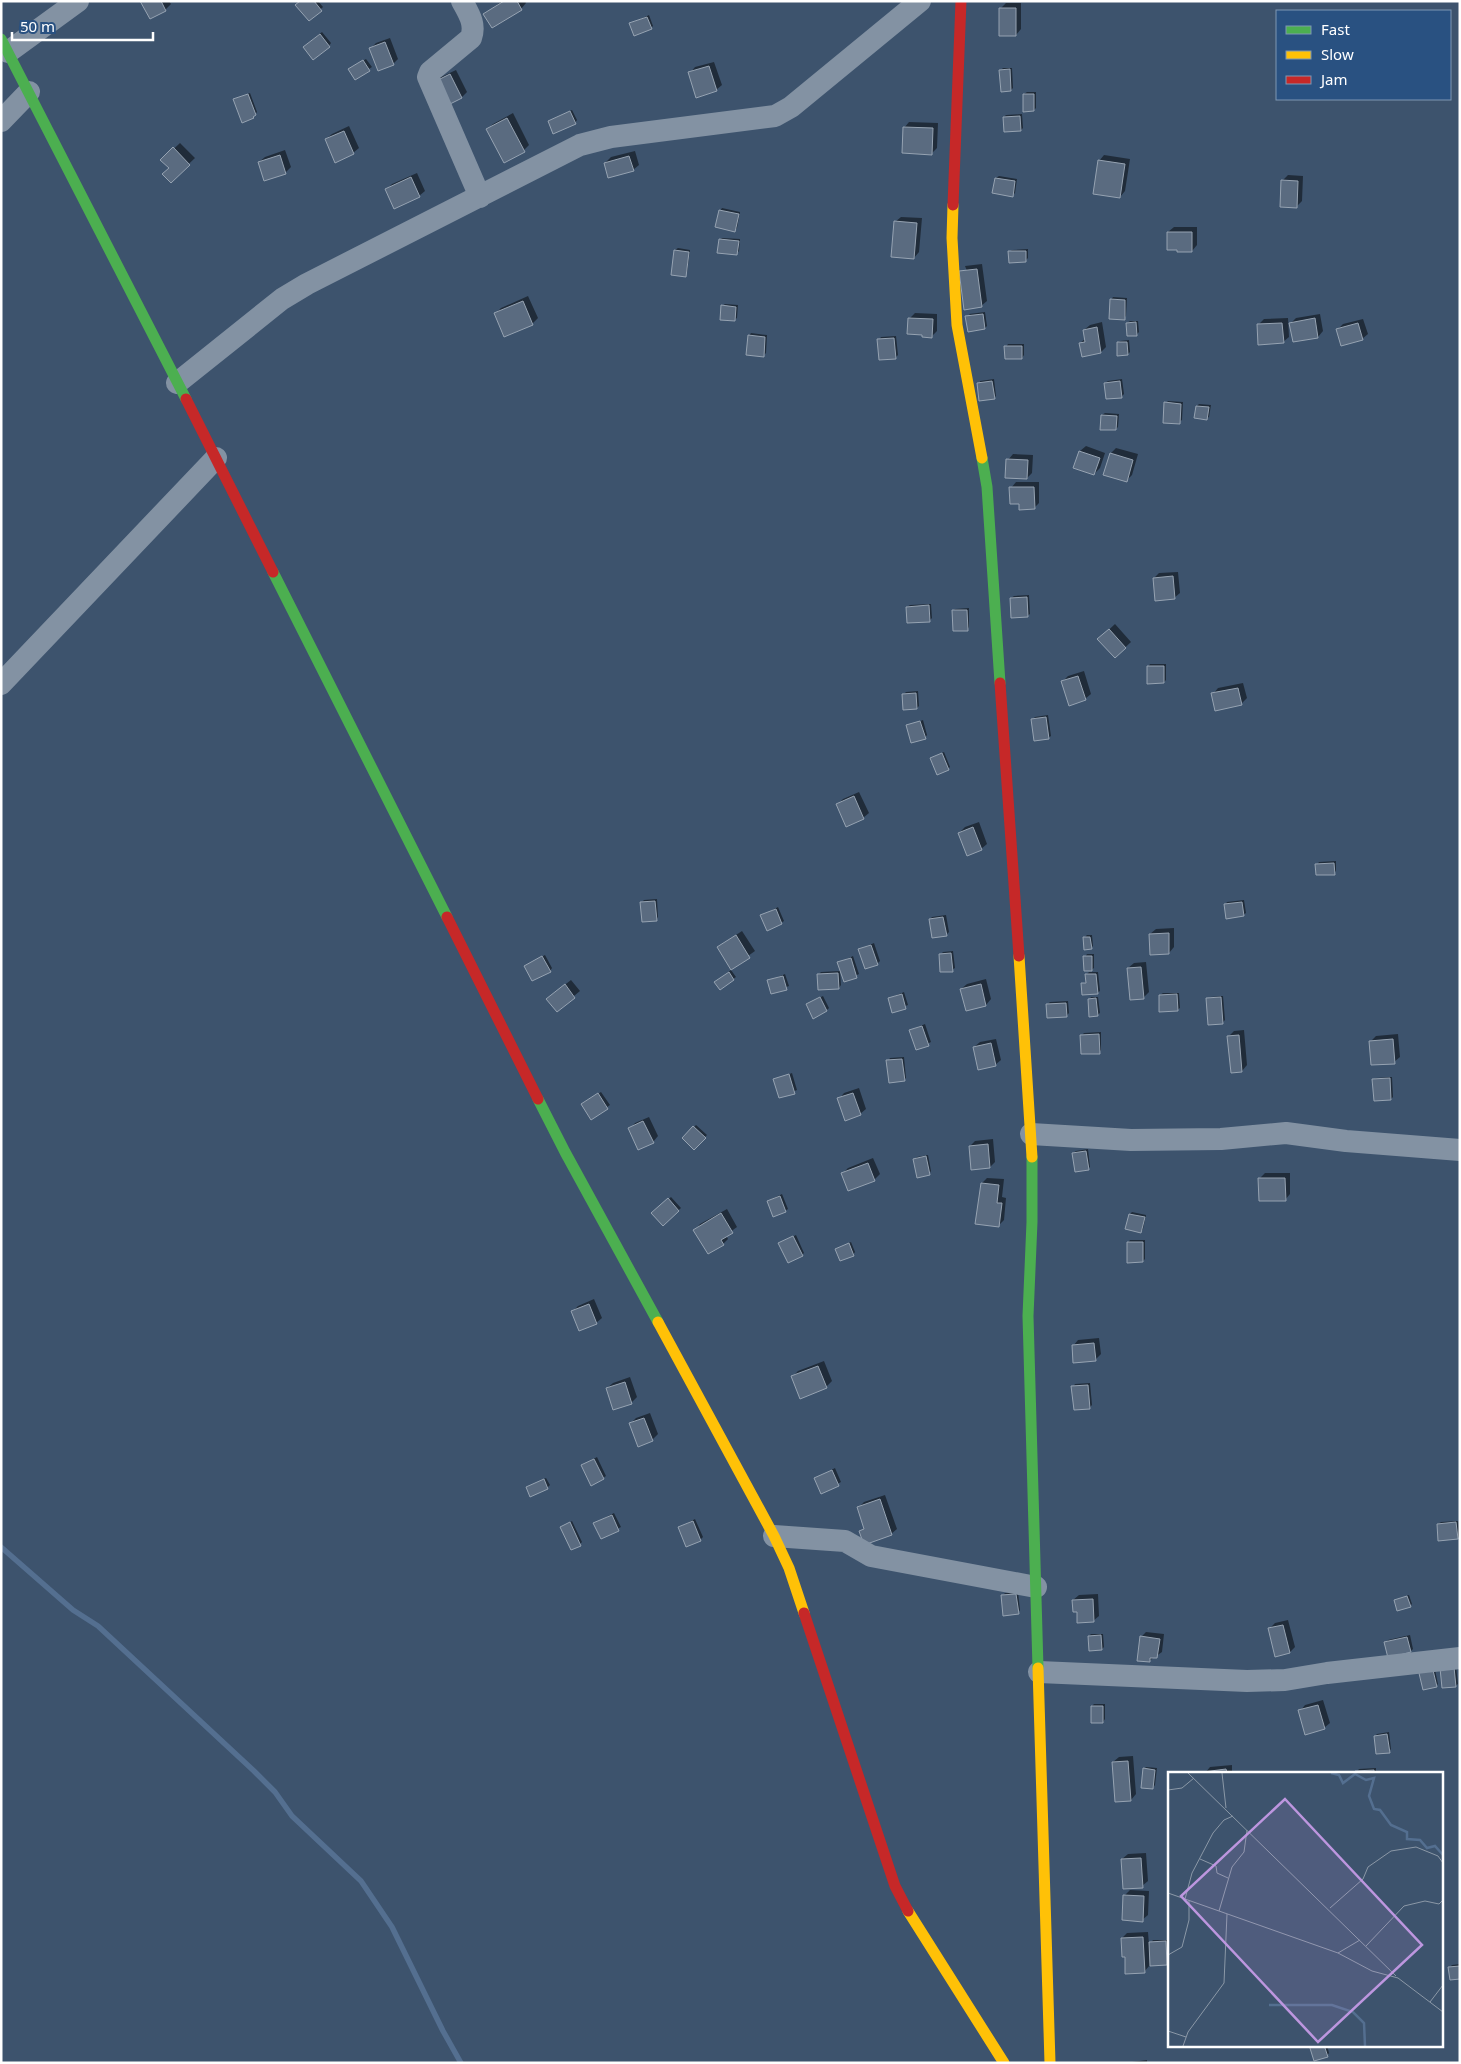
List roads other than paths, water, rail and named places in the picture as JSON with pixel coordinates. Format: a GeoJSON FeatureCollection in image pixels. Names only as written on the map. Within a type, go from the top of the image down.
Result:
{"type":"FeatureCollection","features":[{"type":"Feature","properties":{"kind":"street"},"geometry":{"type":"LineString","coordinates":[[78,1],[5,45],[216,458],[565,1152],[774,1536],[789,1568],[895,1886],[904,1906],[1004,2063]]}},
{"type":"Feature","properties":{"kind":"street"},"geometry":{"type":"LineString","coordinates":[[462,1],[474,30],[471,38],[430,72],[428,77],[480,197]]}},
{"type":"Feature","properties":{"kind":"street"},"geometry":{"type":"LineString","coordinates":[[178,383],[282,299],[307,284],[580,145],[611,138],[775,116],[791,107],[920,1]]}},
{"type":"Feature","properties":{"kind":"street"},"geometry":{"type":"LineString","coordinates":[[961,1],[952,238],[957,325],[987,487],[1030,1134],[1032,1222],[1028,1316],[1050,2063]]}},
{"type":"Feature","properties":{"kind":"street"},"geometry":{"type":"LineString","coordinates":[[1,121],[28,92]]}},
{"type":"Feature","properties":{"kind":"street"},"geometry":{"type":"LineString","coordinates":[[1,684],[216,458]]}},
{"type":"Feature","properties":{"kind":"street"},"geometry":{"type":"LineString","coordinates":[[1030,1134],[1151,1140],[1221,1139],[1286,1133],[1364,1143],[1460,1150]]}},
{"type":"Feature","properties":{"kind":"street"},"geometry":{"type":"LineString","coordinates":[[774,1536],[845,1541],[870,1556],[1036,1586]]}},
{"type":"Feature","properties":{"kind":"street"},"geometry":{"type":"LineString","coordinates":[[1039,1672],[1247,1681],[1285,1680],[1327,1673],[1460,1658]]}},
{"type":"Feature","properties":{"kind":"waterway"},"geometry":{"type":"LineString","coordinates":[[1,1547],[73,1610],[98,1626],[254,1771],[275,1792],[292,1816],[361,1881],[392,1927],[443,2031],[461,2063]]}}]}
